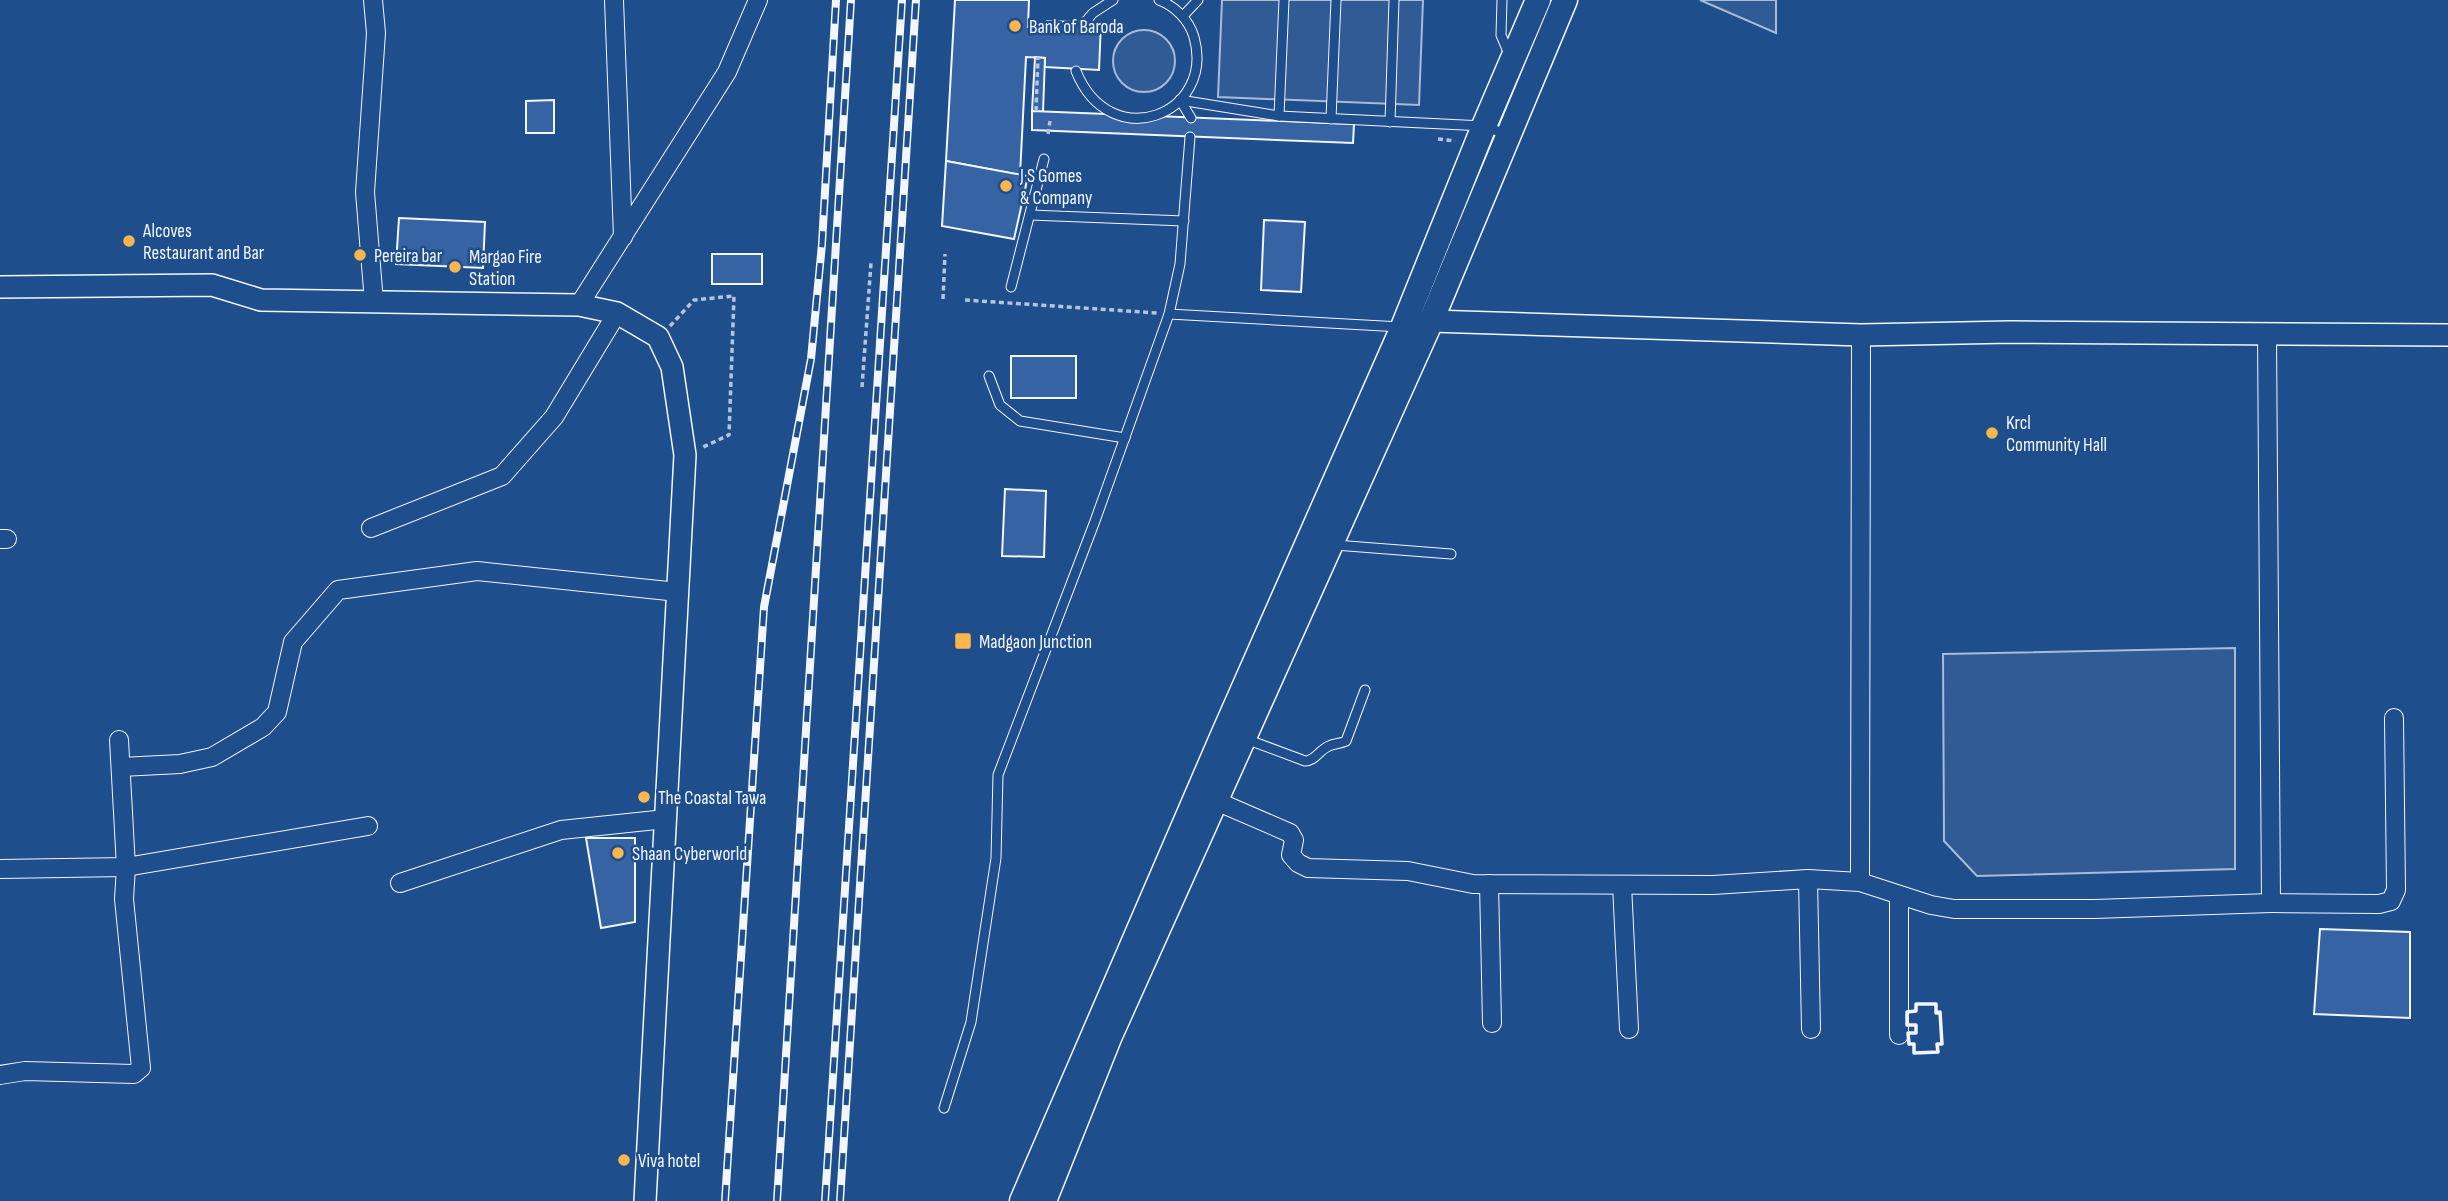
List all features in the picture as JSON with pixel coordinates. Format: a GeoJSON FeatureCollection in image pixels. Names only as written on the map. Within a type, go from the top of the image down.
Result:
{"type":"FeatureCollection","features":[{"type":"Feature","properties":{"kind":"main road"},"geometry":{"type":"LineString","coordinates":[[1044,1201],[1109,1038],[1329,545],[1378,411],[1403,327],[1538,0]]}},
{"type":"Feature","properties":{"kind":"main road"},"geometry":{"type":"LineString","coordinates":[[1022,1201],[1378,411],[1431,321],[1565,0]]}},
{"type":"Feature","properties":{"kind":"street"},"geometry":{"type":"LineString","coordinates":[[373,0],[376,33],[365,192],[374,302]]}},
{"type":"Feature","properties":{"kind":"street"},"geometry":{"type":"LineString","coordinates":[[614,0],[622,237]]}},
{"type":"Feature","properties":{"kind":"street"},"geometry":{"type":"LineString","coordinates":[[579,304],[727,72],[758,0]]}},
{"type":"Feature","properties":{"kind":"street"},"geometry":{"type":"LineString","coordinates":[[0,287],[212,285],[261,300],[579,304],[617,313],[658,337],[672,367],[685,455],[645,1201]]}},
{"type":"Feature","properties":{"kind":"street"},"geometry":{"type":"LineString","coordinates":[[371,528],[502,476],[554,416],[617,313]]}},
{"type":"Feature","properties":{"kind":"street"},"geometry":{"type":"LineString","coordinates":[[1403,327],[1431,321],[1861,335],[2011,332],[2448,335]]}},
{"type":"Feature","properties":{"kind":"street"},"geometry":{"type":"LineString","coordinates":[[2267,334],[2271,903]]}},
{"type":"Feature","properties":{"kind":"street"},"geometry":{"type":"LineString","coordinates":[[1860,882],[1861,335]]}},
{"type":"Feature","properties":{"kind":"street"},"geometry":{"type":"LineString","coordinates":[[121,767],[180,764],[212,757],[263,727],[277,712],[293,642],[338,590],[477,571],[678,592]]}},
{"type":"Feature","properties":{"kind":"street"},"geometry":{"type":"LineString","coordinates":[[1216,801],[1290,833],[1294,840],[1291,855],[1298,863],[1308,868],[1408,872],[1473,884],[1713,885],[1808,879],[1860,882],[1931,905],[1954,909],[2094,909],[2271,903],[2379,904],[2391,901],[2396,890],[2395,718]]}},
{"type":"Feature","properties":{"kind":"street"},"geometry":{"type":"LineString","coordinates":[[0,1076],[25,1071],[121,1075],[139,1072],[141,1049],[124,899],[126,867],[119,740]]}},
{"type":"Feature","properties":{"kind":"street"},"geometry":{"type":"LineString","coordinates":[[400,883],[561,830],[666,819]]}},
{"type":"Feature","properties":{"kind":"street"},"geometry":{"type":"LineString","coordinates":[[0,869],[126,867],[368,826]]}},
{"type":"Feature","properties":{"kind":"street"},"geometry":{"type":"LineString","coordinates":[[1808,879],[1811,1030]]}},
{"type":"Feature","properties":{"kind":"street"},"geometry":{"type":"LineString","coordinates":[[1489,884],[1492,1023]]}},
{"type":"Feature","properties":{"kind":"street"},"geometry":{"type":"LineString","coordinates":[[1622,885],[1629,1028]]}},
{"type":"Feature","properties":{"kind":"street"},"geometry":{"type":"LineString","coordinates":[[1899,895],[1899,1035]]}},
{"type":"Feature","properties":{"kind":"lane"},"geometry":{"type":"LineString","coordinates":[[1090,0],[1090,17],[1113,0]]}},
{"type":"Feature","properties":{"kind":"lane"},"geometry":{"type":"LineString","coordinates":[[1076,71],[1094,102],[1110,113],[1128,118],[1147,118],[1165,112],[1180,100],[1191,86],[1197,68],[1197,50],[1192,32],[1183,16],[1159,0]]}},
{"type":"Feature","properties":{"kind":"lane"},"geometry":{"type":"LineString","coordinates":[[1183,16],[1198,0]]}},
{"type":"Feature","properties":{"kind":"lane"},"geometry":{"type":"LineString","coordinates":[[1279,116],[1284,0]]}},
{"type":"Feature","properties":{"kind":"lane"},"geometry":{"type":"LineString","coordinates":[[1331,119],[1336,0]]}},
{"type":"Feature","properties":{"kind":"lane"},"geometry":{"type":"LineString","coordinates":[[1390,122],[1394,0]]}},
{"type":"Feature","properties":{"kind":"lane"},"geometry":{"type":"LineString","coordinates":[[1502,0],[1501,34],[1512,62]]}},
{"type":"Feature","properties":{"kind":"lane"},"geometry":{"type":"LineString","coordinates":[[1180,100],[1279,116],[1484,126],[1508,135]]}},
{"type":"Feature","properties":{"kind":"lane"},"geometry":{"type":"LineString","coordinates":[[1180,100],[1191,118]]}},
{"type":"Feature","properties":{"kind":"lane"},"geometry":{"type":"LineString","coordinates":[[944,1108],[971,1021],[996,858],[998,775],[1090,534],[1169,314],[1180,264],[1190,137]]}},
{"type":"Feature","properties":{"kind":"lane"},"geometry":{"type":"LineString","coordinates":[[1011,288],[1044,159]]}},
{"type":"Feature","properties":{"kind":"lane"},"geometry":{"type":"LineString","coordinates":[[1030,215],[1184,221]]}},
{"type":"Feature","properties":{"kind":"lane"},"geometry":{"type":"LineString","coordinates":[[1169,314],[1403,327]]}},
{"type":"Feature","properties":{"kind":"lane"},"geometry":{"type":"LineString","coordinates":[[989,376],[1000,405],[1020,421],[1125,438]]}},
{"type":"Feature","properties":{"kind":"lane"},"geometry":{"type":"LineString","coordinates":[[1329,545],[1451,554]]}},
{"type":"Feature","properties":{"kind":"lane"},"geometry":{"type":"LineString","coordinates":[[1244,738],[1308,762],[1330,745],[1346,741],[1364,690]]}},
{"type":"Feature","properties":{"kind":"path"},"geometry":{"type":"LineString","coordinates":[[1036,111],[1038,57]]}},
{"type":"Feature","properties":{"kind":"path"},"geometry":{"type":"LineString","coordinates":[[1048,134],[1050,121]]}},
{"type":"Feature","properties":{"kind":"path"},"geometry":{"type":"LineString","coordinates":[[943,299],[945,254]]}},
{"type":"Feature","properties":{"kind":"path"},"geometry":{"type":"LineString","coordinates":[[862,387],[871,263]]}},
{"type":"Feature","properties":{"kind":"path"},"geometry":{"type":"LineString","coordinates":[[658,337],[694,300],[734,296],[729,435],[685,455]]}},
{"type":"Feature","properties":{"kind":"path"},"geometry":{"type":"LineString","coordinates":[[965,300],[1169,314]]}},
{"type":"Feature","properties":{"kind":"shaded area"},"geometry":{"type":"Polygon","coordinates":[[[1222,0],[1423,0],[1419,105],[1218,97],[1222,0]]]}},
{"type":"Feature","properties":{"kind":"shaded area"},"geometry":{"type":"Polygon","coordinates":[[[1700,0],[1776,0],[1776,33],[1700,0]]]}},
{"type":"Feature","properties":{"kind":"shaded area"},"geometry":{"type":"Polygon","coordinates":[[[1144,30],[1166,39],[1175,61],[1166,83],[1144,92],[1122,83],[1113,61],[1122,39],[1144,30]]]}},
{"type":"Feature","properties":{"kind":"shaded area"},"geometry":{"type":"Polygon","coordinates":[[[2235,648],[2235,869],[1977,876],[1944,841],[1943,654],[2235,648]]]}},
{"type":"Feature","properties":{"kind":"building"},"geometry":{"type":"Polygon","coordinates":[[[955,0],[1029,0],[1028,27],[1047,28],[1047,21],[1101,23],[1099,70],[1045,67],[1045,58],[1026,57],[1020,175],[946,161],[955,0]]]}},
{"type":"Feature","properties":{"kind":"building"},"geometry":{"type":"Polygon","coordinates":[[[1035,57],[1045,58],[1043,112],[1032,111],[1035,57]]]}},
{"type":"Feature","properties":{"kind":"building"},"geometry":{"type":"Polygon","coordinates":[[[554,100],[554,133],[526,133],[526,101],[554,100]]]}},
{"type":"Feature","properties":{"kind":"building"},"geometry":{"type":"Polygon","coordinates":[[[1032,111],[1354,124],[1353,143],[1032,130],[1032,111]]]}},
{"type":"Feature","properties":{"kind":"building"},"geometry":{"type":"Polygon","coordinates":[[[946,161],[1028,176],[1014,239],[942,226],[946,161]]]}},
{"type":"Feature","properties":{"kind":"building"},"geometry":{"type":"Polygon","coordinates":[[[399,218],[485,222],[483,268],[396,264],[399,218]]]}},
{"type":"Feature","properties":{"kind":"building"},"geometry":{"type":"Polygon","coordinates":[[[1264,220],[1305,222],[1301,292],[1261,290],[1264,220]]]}},
{"type":"Feature","properties":{"kind":"building"},"geometry":{"type":"Polygon","coordinates":[[[712,254],[762,254],[762,284],[712,284],[712,254]]]}},
{"type":"Feature","properties":{"kind":"building"},"geometry":{"type":"Polygon","coordinates":[[[1011,356],[1076,356],[1076,398],[1011,398],[1011,356]]]}},
{"type":"Feature","properties":{"kind":"building"},"geometry":{"type":"Polygon","coordinates":[[[1005,489],[1046,491],[1044,557],[1002,556],[1005,489]]]}},
{"type":"Feature","properties":{"kind":"building"},"geometry":{"type":"Polygon","coordinates":[[[586,838],[635,838],[635,922],[601,928],[586,838]]]}},
{"type":"Feature","properties":{"kind":"building"},"geometry":{"type":"Polygon","coordinates":[[[2320,929],[2410,932],[2410,1018],[2314,1014],[2320,929]]]}},
{"type":"Feature","properties":{"kind":"railway"},"geometry":{"type":"LineString","coordinates":[[725,1201],[764,607],[811,359],[822,244],[836,0]]}},
{"type":"Feature","properties":{"kind":"railway"},"geometry":{"type":"LineString","coordinates":[[777,1201],[851,0]]}},
{"type":"Feature","properties":{"kind":"railway"},"geometry":{"type":"LineString","coordinates":[[825,1201],[902,0]]}},
{"type":"Feature","properties":{"kind":"railway"},"geometry":{"type":"LineString","coordinates":[[840,1201],[916,0]]}},
{"type":"Feature","properties":{"kind":"wall"},"geometry":{"type":"LineString","coordinates":[[1916,1004],[1936,1004],[1936,1013],[1940,1012],[1942,1044],[1937,1044],[1938,1052],[1914,1053],[1914,1044],[1909,1044],[1908,1033],[1916,1033],[1916,1025],[1907,1025],[1907,1012],[1916,1011],[1916,1004]]}},
{"type":"Feature","properties":{"kind":"place","name":"Bank of Baroda"},"geometry":{"type":"Point","coordinates":[1015,26]}},
{"type":"Feature","properties":{"kind":"place","name":"J S Gomes & Company"},"geometry":{"type":"Point","coordinates":[1006,186]}},
{"type":"Feature","properties":{"kind":"place","name":"Alcoves Restaurant and Bar"},"geometry":{"type":"Point","coordinates":[129,241]}},
{"type":"Feature","properties":{"kind":"place","name":"Pereira bar"},"geometry":{"type":"Point","coordinates":[360,255]}},
{"type":"Feature","properties":{"kind":"place","name":"Margao Fire Station"},"geometry":{"type":"Point","coordinates":[455,267]}},
{"type":"Feature","properties":{"kind":"place","name":"Krcl Community Hall"},"geometry":{"type":"Point","coordinates":[1992,433]}},
{"type":"Feature","properties":{"kind":"place","name":"Madgaon Junction"},"geometry":{"type":"Point","coordinates":[963,641]}},
{"type":"Feature","properties":{"kind":"place","name":"The Coastal Tawa"},"geometry":{"type":"Point","coordinates":[644,797]}},
{"type":"Feature","properties":{"kind":"place","name":"Shaan Cyberworld"},"geometry":{"type":"Point","coordinates":[618,853]}},
{"type":"Feature","properties":{"kind":"place","name":"Viva hotel"},"geometry":{"type":"Point","coordinates":[624,1160]}}]}
